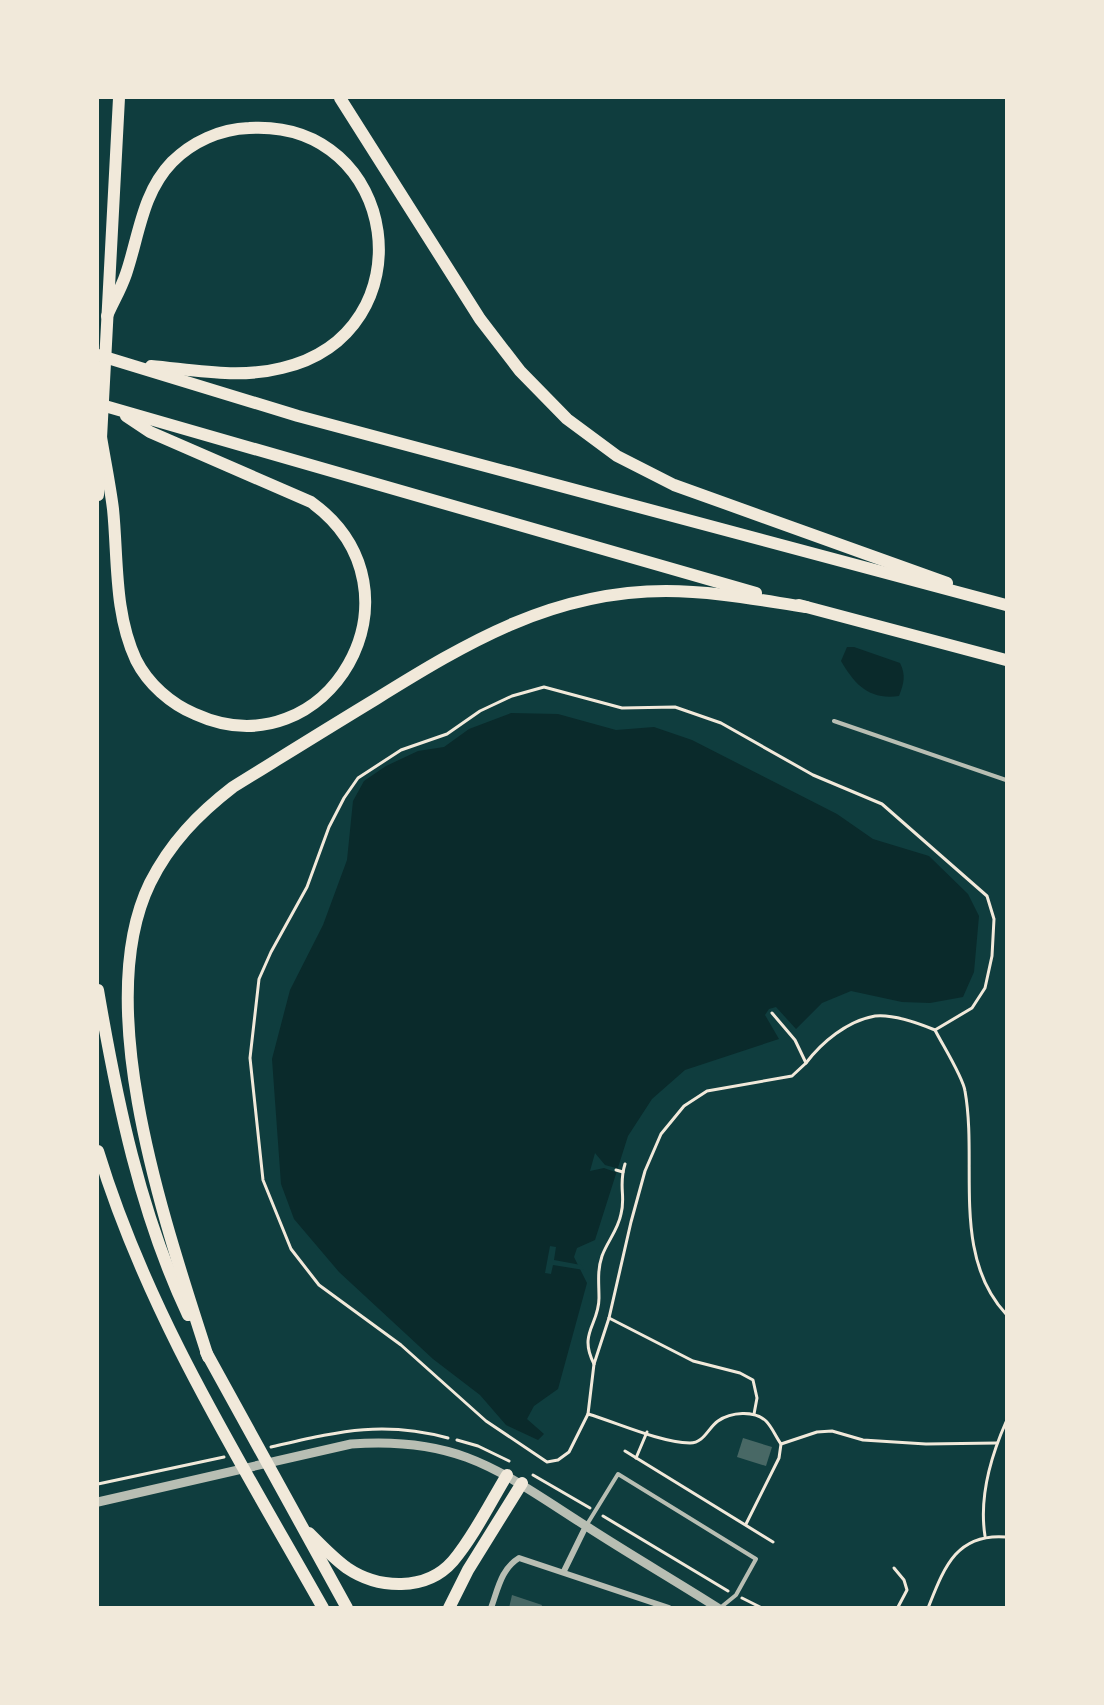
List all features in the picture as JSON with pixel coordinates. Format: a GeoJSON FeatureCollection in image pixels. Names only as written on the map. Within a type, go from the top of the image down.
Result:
{"type":"FeatureCollection","features":[{"type":"Feature","properties":{"kind":"highway"},"geometry":{"type":"LineString","coordinates":[[98,495],[119,98]]}},
{"type":"Feature","properties":{"kind":"highway"},"geometry":{"type":"LineString","coordinates":[[340,98],[459,286],[503,350],[542,397],[592,439],[643,470],[693,493],[1005,605]]}},
{"type":"Feature","properties":{"kind":"highway"},"geometry":{"type":"LineString","coordinates":[[107,316],[126,274],[137,230],[154,189],[170,164],[202,140],[221,132],[263,127],[305,136],[326,146],[343,159],[367,194],[376,217],[380,239],[379,264],[374,287],[353,327],[329,348],[302,363],[258,372],[201,372],[124,363]]}},
{"type":"Feature","properties":{"kind":"highway"},"geometry":{"type":"LineString","coordinates":[[103,357],[298,416],[1005,605]]}},
{"type":"Feature","properties":{"kind":"highway"},"geometry":{"type":"LineString","coordinates":[[101,437],[113,507],[121,610],[127,639],[138,663],[150,680],[168,699],[184,710],[204,718],[233,724],[268,723],[286,718],[305,709],[325,694],[343,675],[354,656],[366,610],[365,588],[360,566],[341,529],[328,514],[311,502],[150,432],[106,406]]}},
{"type":"Feature","properties":{"kind":"highway"},"geometry":{"type":"LineString","coordinates":[[106,406],[806,607],[1006,660]]}},
{"type":"Feature","properties":{"kind":"highway"},"geometry":{"type":"LineString","coordinates":[[208,1357],[175,1253],[149,1153],[136,1083],[127,999],[130,945],[149,884],[166,854],[186,828],[207,807],[233,787],[434,664],[480,637],[516,620],[582,600],[665,591],[726,595],[806,607]]}},
{"type":"Feature","properties":{"kind":"highway"},"geometry":{"type":"LineString","coordinates":[[98,990],[115,1091],[157,1239],[177,1292],[208,1357],[347,1608]]}},
{"type":"Feature","properties":{"kind":"highway"},"geometry":{"type":"LineString","coordinates":[[98,1151],[117,1213]]}},
{"type":"Feature","properties":{"kind":"highway"},"geometry":{"type":"LineString","coordinates":[[98,1172],[160,1315],[323,1608]]}},
{"type":"Feature","properties":{"kind":"highway"},"geometry":{"type":"LineString","coordinates":[[299,1524],[346,1567],[361,1576],[377,1582],[411,1583],[427,1579],[452,1563],[507,1475]]}},
{"type":"Feature","properties":{"kind":"highway"},"geometry":{"type":"LineString","coordinates":[[449,1608],[468,1570],[522,1483]]}},
{"type":"Feature","properties":{"kind":"street"},"geometry":{"type":"LineString","coordinates":[[98,1502],[325,1449],[383,1442],[409,1443],[460,1454],[507,1475],[719,1608]]}},
{"type":"Feature","properties":{"kind":"street"},"geometry":{"type":"LineString","coordinates":[[564,1571],[586,1526]]}},
{"type":"Feature","properties":{"kind":"street"},"geometry":{"type":"LineString","coordinates":[[491,1608],[504,1572],[519,1558],[564,1571],[669,1608]]}},
{"type":"Feature","properties":{"kind":"lane"},"geometry":{"type":"LineString","coordinates":[[834,721],[1006,780]]}},
{"type":"Feature","properties":{"kind":"lane"},"geometry":{"type":"LineString","coordinates":[[586,1526],[618,1474],[756,1559],[736,1595],[719,1608]]}},
{"type":"Feature","properties":{"kind":"path"},"geometry":{"type":"LineString","coordinates":[[935,1030],[972,1008],[985,988],[992,956],[994,919],[987,896],[882,804],[813,775],[721,723],[675,707],[622,708],[544,687],[512,696],[480,711],[447,734],[401,750],[358,778],[344,798],[329,827],[307,887],[259,979],[250,1058],[263,1180],[276,1217],[291,1249],[319,1285],[401,1345],[486,1421],[524,1449],[547,1462],[558,1460],[569,1452],[588,1414],[594,1364],[609,1318],[645,1170],[661,1134],[684,1106],[707,1091],[792,1076],[820,1045],[836,1034],[876,1016],[912,1021],[935,1030],[965,1089],[972,1224],[978,1270],[993,1300],[1006,1314]]}},
{"type":"Feature","properties":{"kind":"path"},"geometry":{"type":"LineString","coordinates":[[772,1013],[795,1040],[806,1063]]}},
{"type":"Feature","properties":{"kind":"path"},"geometry":{"type":"LineString","coordinates":[[594,1364],[588,1352],[586,1339],[599,1300],[598,1270],[622,1212],[620,1182],[625,1164]]}},
{"type":"Feature","properties":{"kind":"path"},"geometry":{"type":"LineString","coordinates":[[616,1170],[623,1172]]}},
{"type":"Feature","properties":{"kind":"path"},"geometry":{"type":"LineString","coordinates":[[609,1318],[693,1361],[740,1373],[753,1380],[757,1398],[754,1414]]}},
{"type":"Feature","properties":{"kind":"path"},"geometry":{"type":"LineString","coordinates":[[588,1414],[693,1443],[706,1436],[718,1421],[737,1414],[754,1414],[766,1421],[781,1444],[779,1458],[745,1525]]}},
{"type":"Feature","properties":{"kind":"path"},"geometry":{"type":"LineString","coordinates":[[985,1536],[982,1519],[997,1443],[1006,1422]]}},
{"type":"Feature","properties":{"kind":"path"},"geometry":{"type":"LineString","coordinates":[[781,1444],[817,1432],[832,1431],[863,1440],[926,1444],[997,1443]]}},
{"type":"Feature","properties":{"kind":"path"},"geometry":{"type":"LineString","coordinates":[[636,1458],[647,1432]]}},
{"type":"Feature","properties":{"kind":"path"},"geometry":{"type":"LineString","coordinates":[[625,1451],[773,1542]]}},
{"type":"Feature","properties":{"kind":"path"},"geometry":{"type":"LineString","coordinates":[[98,1484],[202,1462]]}},
{"type":"Feature","properties":{"kind":"path"},"geometry":{"type":"LineString","coordinates":[[928,1608],[946,1565],[958,1551],[985,1536],[1006,1536]]}},
{"type":"Feature","properties":{"kind":"path"},"geometry":{"type":"LineString","coordinates":[[894,1568],[904,1580],[907,1590],[898,1607]]}},
{"type":"Feature","properties":{"kind":"water"},"geometry":{"type":"Polygon","coordinates":[[[847,647],[854,647],[900,663],[904,679],[899,696],[879,696],[858,684],[841,661],[847,647]]]}},
{"type":"Feature","properties":{"kind":"water"},"geometry":{"type":"Polygon","coordinates":[[[511,713],[558,714],[616,730],[654,727],[692,740],[837,814],[873,839],[929,856],[968,894],[979,916],[974,972],[963,997],[930,1003],[902,1002],[851,991],[822,1003],[796,1029],[776,1007],[769,1009],[765,1015],[779,1039],[685,1070],[652,1099],[628,1136],[595,1240],[577,1248],[574,1257],[587,1283],[558,1389],[534,1406],[527,1419],[544,1434],[538,1440],[506,1425],[480,1395],[433,1359],[339,1272],[294,1219],[281,1184],[272,1059],[290,990],[323,925],[347,860],[353,801],[364,781],[386,766],[418,751],[444,747],[469,729],[511,713]]]}},
{"type":"Feature","properties":{"kind":"pier"},"geometry":{"type":"Polygon","coordinates":[[[595,1153],[605,1165],[616,1168],[615,1172],[604,1168],[590,1171],[595,1153]]]}},
{"type":"Feature","properties":{"kind":"pier"},"geometry":{"type":"Polygon","coordinates":[[[550,1246],[556,1247],[554,1260],[581,1265],[584,1270],[553,1265],[551,1274],[545,1273],[550,1246]]]}},
{"type":"Feature","properties":{"kind":"building"},"geometry":{"type":"Polygon","coordinates":[[[743,1438],[772,1447],[766,1466],[737,1457],[743,1438]]]}},
{"type":"Feature","properties":{"kind":"building"},"geometry":{"type":"Polygon","coordinates":[[[512,1595],[542,1605],[541,1608],[509,1608],[512,1595]]]}}]}
